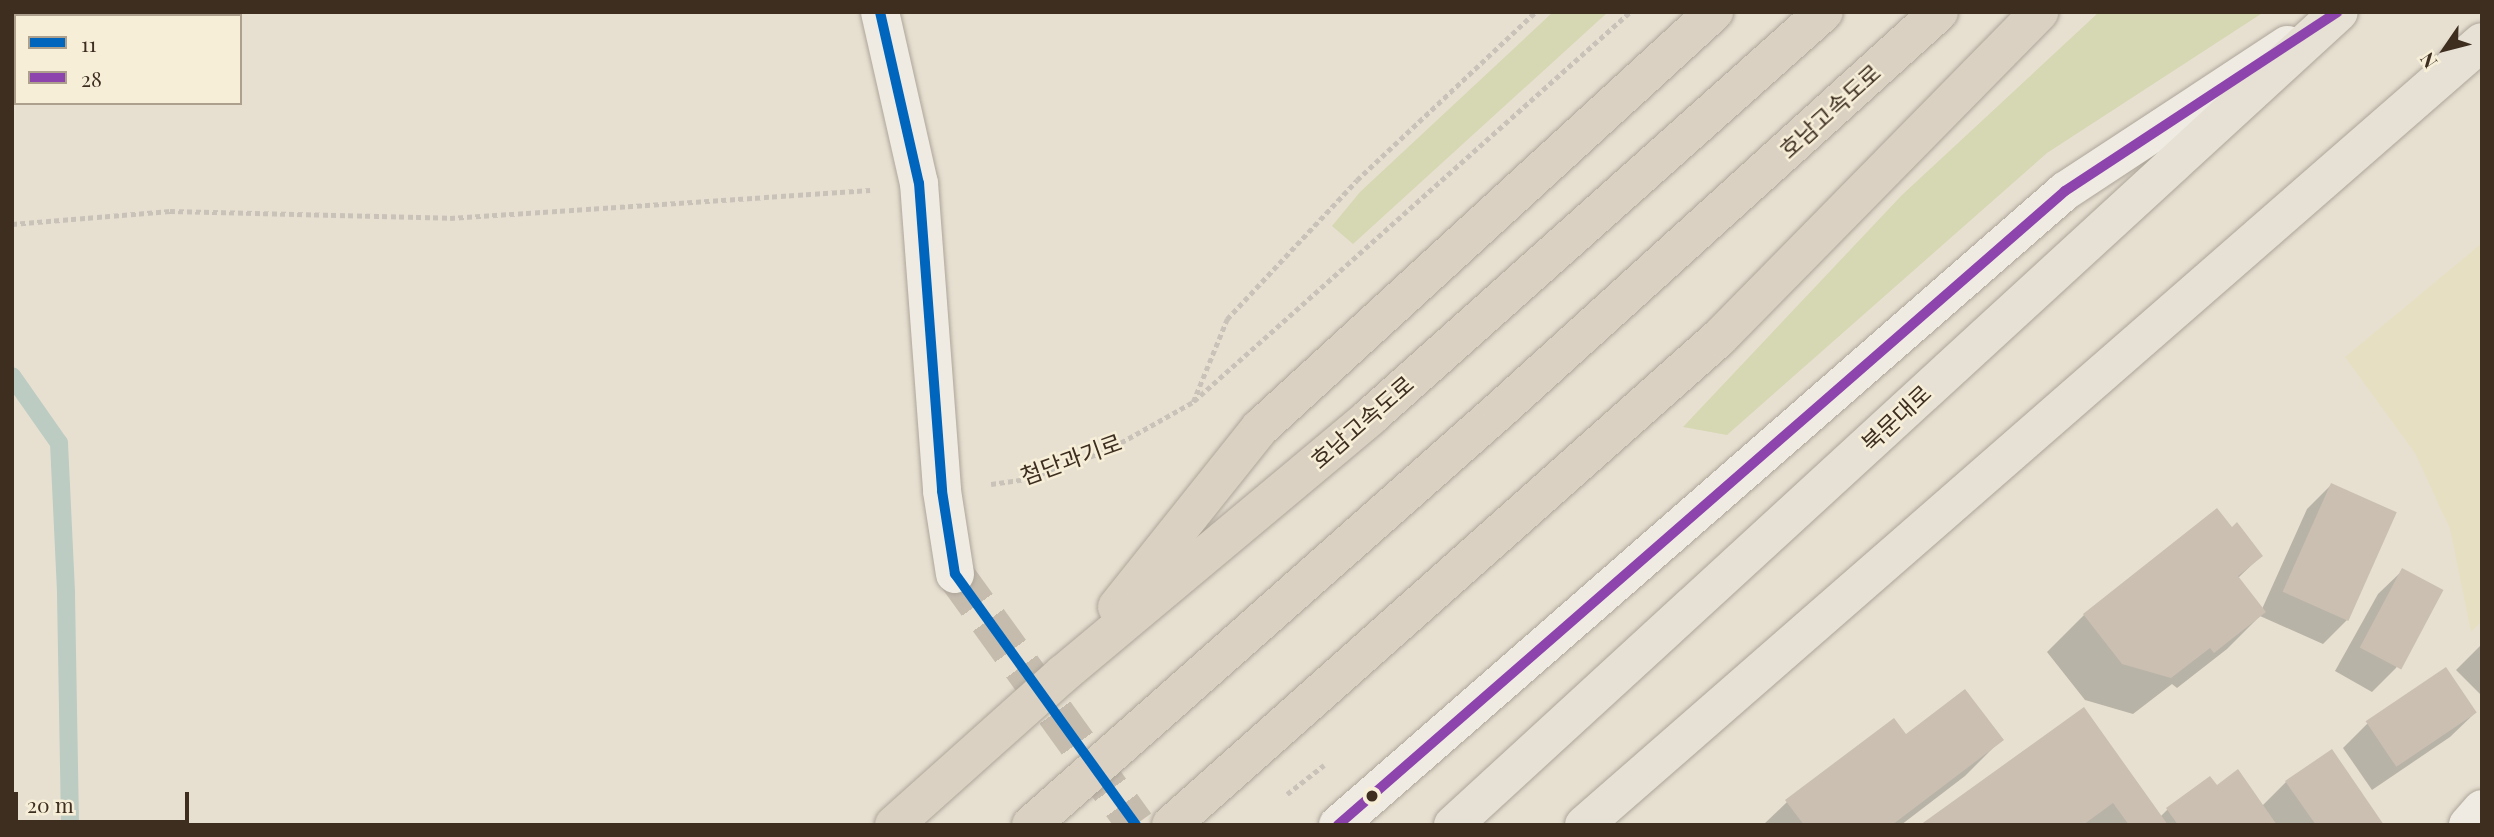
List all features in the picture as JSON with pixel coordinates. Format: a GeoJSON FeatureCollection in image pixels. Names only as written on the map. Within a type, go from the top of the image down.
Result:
{"type":"FeatureCollection","features":[{"type":"Feature","properties":{"kind":"highway"},"geometry":{"type":"LineString","coordinates":[[1063,674],[1260,428],[1714,12]]}},
{"type":"Feature","properties":{"kind":"highway","name":"호남고속도로"},"geometry":{"type":"LineString","coordinates":[[894,825],[1063,674],[1370,416],[1824,12]]}},
{"type":"Feature","properties":{"kind":"highway","name":"호남고속도로"},"geometry":{"type":"LineString","coordinates":[[1031,825],[1501,409],[1939,12]]}},
{"type":"Feature","properties":{"kind":"highway"},"geometry":{"type":"LineString","coordinates":[[1171,825],[1719,338],[2039,12]]}},
{"type":"Feature","properties":{"kind":"main road","name":"북문대로"},"geometry":{"type":"LineString","coordinates":[[1453,825],[2338,12]]}},
{"type":"Feature","properties":{"kind":"main road"},"geometry":{"type":"LineString","coordinates":[[1584,825],[2482,42]]}},
{"type":"Feature","properties":{"kind":"street"},"geometry":{"type":"LineString","coordinates":[[880,12],[919,183],[942,491],[955,575]]}},
{"type":"Feature","properties":{"kind":"street"},"geometry":{"type":"LineString","coordinates":[[1338,825],[2065,191],[2338,12]]}},
{"type":"Feature","properties":{"kind":"street"},"geometry":{"type":"LineString","coordinates":[[2468,825],[2482,809]]}},
{"type":"Feature","properties":{"kind":"path"},"geometry":{"type":"LineString","coordinates":[[1193,402],[1227,319],[1357,180],[1535,12]]}},
{"type":"Feature","properties":{"kind":"path","name":"첨단과기로"},"geometry":{"type":"LineString","coordinates":[[942,491],[1026,478],[1106,451],[1193,402],[1630,12]]}},
{"type":"Feature","properties":{"kind":"path"},"geometry":{"type":"LineString","coordinates":[[12,224],[170,211],[450,218],[850,193],[919,183]]}},
{"type":"Feature","properties":{"kind":"path"},"geometry":{"type":"LineString","coordinates":[[1277,802],[1327,763]]}},
{"type":"Feature","properties":{"kind":"shaded area"},"geometry":{"type":"Polygon","coordinates":[[[2482,243],[2482,621],[2471,632],[2450,529],[2415,453],[2345,357],[2482,243]]]}},
{"type":"Feature","properties":{"kind":"green space"},"geometry":{"type":"Polygon","coordinates":[[[1553,12],[1608,12],[1353,244],[1332,226],[1360,192],[1553,12]]]}},
{"type":"Feature","properties":{"kind":"green space"},"geometry":{"type":"Polygon","coordinates":[[[2099,12],[2264,12],[2047,153],[1727,435],[1683,427],[1902,195],[2099,12]]]}},
{"type":"Feature","properties":{"kind":"building"},"geometry":{"type":"Polygon","coordinates":[[[2331,483],[2397,512],[2348,621],[2283,592],[2331,483]]]}},
{"type":"Feature","properties":{"kind":"building"},"geometry":{"type":"Polygon","coordinates":[[[2217,508],[2232,527],[2237,522],[2263,556],[2238,576],[2266,612],[2214,653],[2210,648],[2171,678],[2122,664],[2083,614],[2217,508]]]}},
{"type":"Feature","properties":{"kind":"building"},"geometry":{"type":"Polygon","coordinates":[[[2402,568],[2443,590],[2401,670],[2360,647],[2402,568]]]}},
{"type":"Feature","properties":{"kind":"building"},"geometry":{"type":"Polygon","coordinates":[[[2446,667],[2477,713],[2396,767],[2366,721],[2446,667]]]}},
{"type":"Feature","properties":{"kind":"building"},"geometry":{"type":"Polygon","coordinates":[[[1965,689],[2004,740],[1892,825],[1804,825],[1785,800],[1894,718],[1906,734],[1965,689]]]}},
{"type":"Feature","properties":{"kind":"building"},"geometry":{"type":"Polygon","coordinates":[[[2084,707],[2168,825],[2129,825],[2113,803],[2083,825],[1920,825],[2084,707]]]}},
{"type":"Feature","properties":{"kind":"building"},"geometry":{"type":"Polygon","coordinates":[[[2332,749],[2384,825],[2316,825],[2285,781],[2332,749]]]}},
{"type":"Feature","properties":{"kind":"building"},"geometry":{"type":"Polygon","coordinates":[[[2238,769],[2277,825],[2178,825],[2166,808],[2210,776],[2217,785],[2238,769]]]}},
{"type":"Feature","properties":{"kind":"waterway"},"geometry":{"type":"LineString","coordinates":[[12,376],[59,443],[66,594],[70,825]]}},
{"type":"Feature","properties":{"kind":"tunnel"},"geometry":{"type":"LineString","coordinates":[[955,574],[1136,825]]}},
{"type":"Feature","properties":{"kind":"transit line","name":"11"},"geometry":{"type":"LineString","coordinates":[[880,12],[919,183],[942,491],[955,574],[1136,825]]}},
{"type":"Feature","properties":{"kind":"transit line","name":"28"},"geometry":{"type":"LineString","coordinates":[[1338,825],[2065,191],[2337,12]]}}]}
